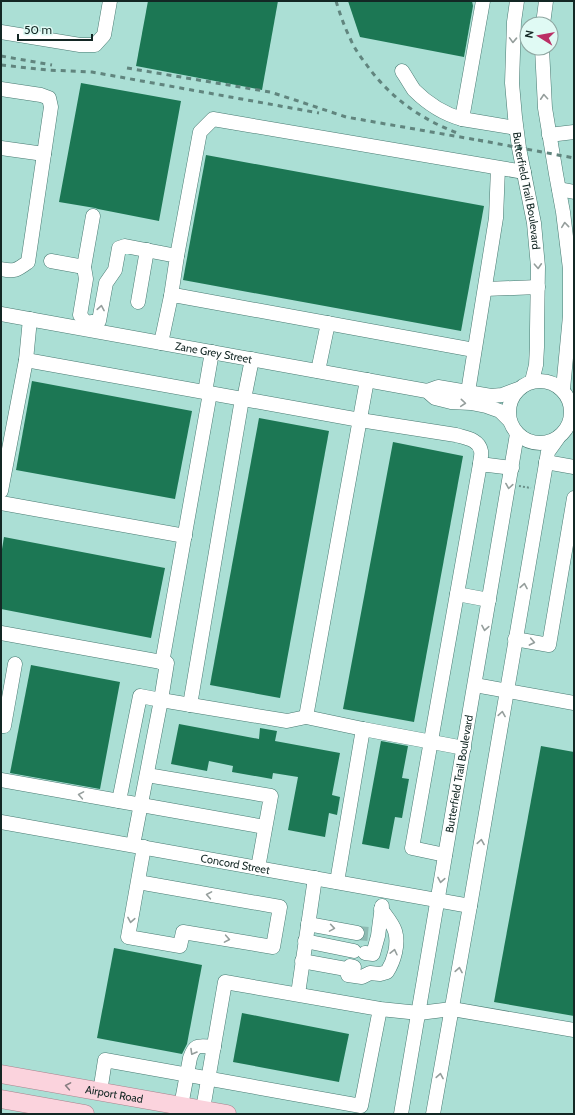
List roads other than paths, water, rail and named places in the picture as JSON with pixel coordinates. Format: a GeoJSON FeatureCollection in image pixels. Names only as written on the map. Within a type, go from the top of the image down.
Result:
{"type":"FeatureCollection","features":[{"type":"Feature","properties":{"kind":"main road","name":"Airport Road"},"geometry":{"type":"LineString","coordinates":[[1,1074],[228,1114]]}},
{"type":"Feature","properties":{"kind":"main road"},"geometry":{"type":"LineString","coordinates":[[1,1099],[85,1114]]}},
{"type":"Feature","properties":{"kind":"street"},"geometry":{"type":"LineString","coordinates":[[1,32],[80,45],[95,45],[104,35],[110,1]]}},
{"type":"Feature","properties":{"kind":"street"},"geometry":{"type":"LineString","coordinates":[[462,119],[483,1]]}},
{"type":"Feature","properties":{"kind":"street","name":"Butterfield Trail Boulevard"},"geometry":{"type":"LineString","coordinates":[[517,1],[514,22],[512,83],[516,128],[534,223],[538,267],[537,347],[536,365],[532,381]]}},
{"type":"Feature","properties":{"kind":"street"},"geometry":{"type":"LineString","coordinates":[[544,16],[546,1]]}},
{"type":"Feature","properties":{"kind":"street"},"geometry":{"type":"LineString","coordinates":[[542,56],[545,108],[563,212],[570,269],[571,340],[563,389]]}},
{"type":"Feature","properties":{"kind":"street"},"geometry":{"type":"LineString","coordinates":[[402,71],[414,89],[434,107],[451,116],[516,128]]}},
{"type":"Feature","properties":{"kind":"street"},"geometry":{"type":"LineString","coordinates":[[1,88],[41,95],[49,98],[51,107],[28,262],[18,270],[1,269]]}},
{"type":"Feature","properties":{"kind":"street"},"geometry":{"type":"LineString","coordinates":[[161,343],[171,296],[200,132],[213,119],[524,172]]}},
{"type":"Feature","properties":{"kind":"street"},"geometry":{"type":"LineString","coordinates":[[549,135],[574,132]]}},
{"type":"Feature","properties":{"kind":"street"},"geometry":{"type":"LineString","coordinates":[[1,148],[44,154]]}},
{"type":"Feature","properties":{"kind":"street"},"geometry":{"type":"LineString","coordinates":[[468,392],[496,218],[498,168]]}},
{"type":"Feature","properties":{"kind":"street"},"geometry":{"type":"LineString","coordinates":[[559,189],[574,192]]}},
{"type":"Feature","properties":{"kind":"street"},"geometry":{"type":"LineString","coordinates":[[93,216],[80,315],[86,326],[99,321],[106,283],[114,270],[119,248],[125,246],[177,256]]}},
{"type":"Feature","properties":{"kind":"street"},"geometry":{"type":"LineString","coordinates":[[138,302],[147,250]]}},
{"type":"Feature","properties":{"kind":"street"},"geometry":{"type":"LineString","coordinates":[[50,261],[85,273],[106,283]]}},
{"type":"Feature","properties":{"kind":"street"},"geometry":{"type":"LineString","coordinates":[[485,289],[538,286]]}},
{"type":"Feature","properties":{"kind":"street"},"geometry":{"type":"LineString","coordinates":[[171,296],[179,296],[474,350]]}},
{"type":"Feature","properties":{"kind":"street","name":"Zane Grey Street"},"geometry":{"type":"LineString","coordinates":[[1,314],[86,326],[161,343],[427,391],[438,387],[488,396],[502,395],[518,389]]}},
{"type":"Feature","properties":{"kind":"street"},"geometry":{"type":"LineString","coordinates":[[1,492],[26,360],[30,319]]}},
{"type":"Feature","properties":{"kind":"street"},"geometry":{"type":"LineString","coordinates":[[318,372],[328,323]]}},
{"type":"Feature","properties":{"kind":"street"},"geometry":{"type":"LineString","coordinates":[[162,662],[185,536],[208,392],[212,352]]}},
{"type":"Feature","properties":{"kind":"street"},"geometry":{"type":"LineString","coordinates":[[26,360],[360,420],[456,435],[470,439],[478,444],[482,452],[412,848],[445,854]]}},
{"type":"Feature","properties":{"kind":"street"},"geometry":{"type":"LineString","coordinates":[[190,705],[243,399],[252,360]]}},
{"type":"Feature","properties":{"kind":"street"},"geometry":{"type":"LineString","coordinates":[[306,717],[367,380]]}},
{"type":"Feature","properties":{"kind":"street"},"geometry":{"type":"LineString","coordinates":[[433,1114],[546,462],[548,452],[566,431],[573,408],[563,389],[548,381],[532,381],[518,389],[509,403],[509,420],[517,434],[530,442],[544,443],[566,431]]}},
{"type":"Feature","properties":{"kind":"street","name":"Zane Grey Street"},"geometry":{"type":"LineString","coordinates":[[427,391],[435,398],[451,402],[471,403],[486,406],[500,411],[509,420]]}},
{"type":"Feature","properties":{"kind":"street","name":"Butterfield Trail Boulevard"},"geometry":{"type":"LineString","coordinates":[[401,1114],[490,600],[517,434]]}},
{"type":"Feature","properties":{"kind":"street"},"geometry":{"type":"LineString","coordinates":[[546,462],[574,467]]}},
{"type":"Feature","properties":{"kind":"street"},"geometry":{"type":"LineString","coordinates":[[480,464],[512,468]]}},
{"type":"Feature","properties":{"kind":"street"},"geometry":{"type":"LineString","coordinates":[[515,639],[549,645],[574,498]]}},
{"type":"Feature","properties":{"kind":"street"},"geometry":{"type":"LineString","coordinates":[[1,503],[185,536]]}},
{"type":"Feature","properties":{"kind":"street"},"geometry":{"type":"LineString","coordinates":[[457,594],[490,600]]}},
{"type":"Feature","properties":{"kind":"street"},"geometry":{"type":"LineString","coordinates":[[1,633],[167,663],[141,806],[138,882],[128,937],[180,946],[183,932],[273,947],[280,907],[138,882]]}},
{"type":"Feature","properties":{"kind":"street"},"geometry":{"type":"LineString","coordinates":[[1,726],[4,726],[15,664]]}},
{"type":"Feature","properties":{"kind":"street"},"geometry":{"type":"LineString","coordinates":[[475,685],[574,703]]}},
{"type":"Feature","properties":{"kind":"street"},"geometry":{"type":"LineString","coordinates":[[120,802],[140,696],[287,721],[306,717],[464,748]]}},
{"type":"Feature","properties":{"kind":"street"},"geometry":{"type":"LineString","coordinates":[[337,882],[364,729]]}},
{"type":"Feature","properties":{"kind":"street"},"geometry":{"type":"LineString","coordinates":[[147,775],[271,796],[258,868]]}},
{"type":"Feature","properties":{"kind":"street"},"geometry":{"type":"LineString","coordinates":[[7,781],[265,827]]}},
{"type":"Feature","properties":{"kind":"street","name":"Concord Street"},"geometry":{"type":"LineString","coordinates":[[1,822],[470,906]]}},
{"type":"Feature","properties":{"kind":"street"},"geometry":{"type":"LineString","coordinates":[[298,994],[315,878]]}},
{"type":"Feature","properties":{"kind":"street"},"geometry":{"type":"LineString","coordinates":[[306,941],[373,954],[368,934],[381,909],[384,890]]}},
{"type":"Feature","properties":{"kind":"street"},"geometry":{"type":"LineString","coordinates":[[302,961],[346,969],[348,975],[362,977],[370,973],[380,974],[387,972],[396,950],[395,932],[381,909]]}},
{"type":"Feature","properties":{"kind":"street"},"geometry":{"type":"LineString","coordinates":[[308,924],[368,934]]}},
{"type":"Feature","properties":{"kind":"street"},"geometry":{"type":"LineString","coordinates":[[203,1109],[224,982],[298,994],[380,1010],[419,1014],[452,1009],[574,1030]]}},
{"type":"Feature","properties":{"kind":"street"},"geometry":{"type":"LineString","coordinates":[[100,1092],[105,1060],[362,1106],[380,1010]]}},
{"type":"Feature","properties":{"kind":"street"},"geometry":{"type":"LineString","coordinates":[[181,1106],[190,1058],[194,1047],[198,1045],[214,1047]]}},
{"type":"Feature","properties":{"kind":"tunnel"},"geometry":{"type":"LineString","coordinates":[[357,933],[368,934]]}},
{"type":"Feature","properties":{"kind":"railway"},"geometry":{"type":"LineString","coordinates":[[336,1],[355,49],[385,87],[420,115],[460,134]]}},
{"type":"Feature","properties":{"kind":"railway"},"geometry":{"type":"LineString","coordinates":[[1,56],[52,65]]}},
{"type":"Feature","properties":{"kind":"railway"},"geometry":{"type":"LineString","coordinates":[[1,65],[47,70],[92,72],[319,113]]}},
{"type":"Feature","properties":{"kind":"railway"},"geometry":{"type":"LineString","coordinates":[[127,68],[270,92],[346,117],[483,141]]}},
{"type":"Feature","properties":{"kind":"railway"},"geometry":{"type":"LineString","coordinates":[[478,140],[574,158]]}}]}
